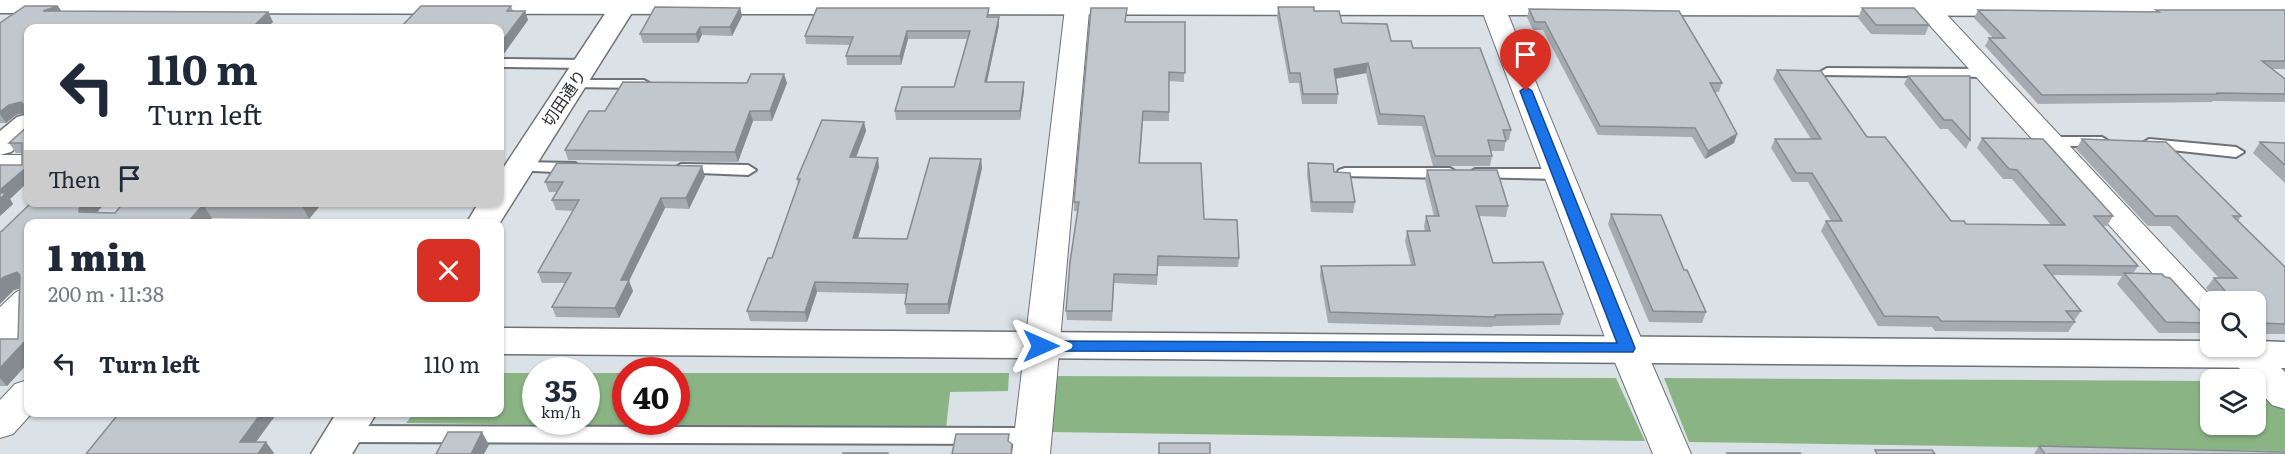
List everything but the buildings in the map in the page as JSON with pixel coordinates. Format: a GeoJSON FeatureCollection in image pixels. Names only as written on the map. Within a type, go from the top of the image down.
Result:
{"type":"FeatureCollection","features":[{"type":"Feature","properties":{"kind":"street"},"geometry":{"type":"LineString","coordinates":[[150,24],[177,2]]}},
{"type":"Feature","properties":{"kind":"street"},"geometry":{"type":"LineString","coordinates":[[0,5],[177,2],[1492,3],[2285,8]]}},
{"type":"Feature","properties":{"kind":"street","name":"切田通り"},"geometry":{"type":"LineString","coordinates":[[504,190],[625,3]]}},
{"type":"Feature","properties":{"kind":"street"},"geometry":{"type":"LineString","coordinates":[[1032,445],[1078,3]]}},
{"type":"Feature","properties":{"kind":"street"},"geometry":{"type":"LineString","coordinates":[[1492,3],[1627,348],[1672,454]]}},
{"type":"Feature","properties":{"kind":"street"},"geometry":{"type":"LineString","coordinates":[[1922,4],[2200,305]]}},
{"type":"Feature","properties":{"kind":"street"},"geometry":{"type":"LineString","coordinates":[[0,146],[24,126]]}},
{"type":"Feature","properties":{"kind":"street"},"geometry":{"type":"LineString","coordinates":[[0,164],[24,164]]}},
{"type":"Feature","properties":{"kind":"street"},"geometry":{"type":"LineString","coordinates":[[0,328],[24,304]]}},
{"type":"Feature","properties":{"kind":"street"},"geometry":{"type":"LineString","coordinates":[[0,338],[24,338]]}},
{"type":"Feature","properties":{"kind":"street"},"geometry":{"type":"LineString","coordinates":[[504,341],[1041,346],[2200,351]]}},
{"type":"Feature","properties":{"kind":"street"},"geometry":{"type":"LineString","coordinates":[[2266,353],[2285,355]]}},
{"type":"Feature","properties":{"kind":"street"},"geometry":{"type":"LineString","coordinates":[[2248,357],[2285,395]]}},
{"type":"Feature","properties":{"kind":"street"},"geometry":{"type":"LineString","coordinates":[[0,424],[24,398]]}},
{"type":"Feature","properties":{"kind":"lane"},"geometry":{"type":"LineString","coordinates":[[504,64],[657,84]]}},
{"type":"Feature","properties":{"kind":"lane"},"geometry":{"type":"LineString","coordinates":[[1827,72],[1985,73]]}},
{"type":"Feature","properties":{"kind":"lane"},"geometry":{"type":"LineString","coordinates":[[2049,142],[2126,142],[2236,152]]}},
{"type":"Feature","properties":{"kind":"lane"},"geometry":{"type":"LineString","coordinates":[[519,167],[587,168]]}},
{"type":"Feature","properties":{"kind":"lane"},"geometry":{"type":"LineString","coordinates":[[668,169],[748,170]]}},
{"type":"Feature","properties":{"kind":"lane"},"geometry":{"type":"LineString","coordinates":[[1346,172],[1559,174]]}},
{"type":"Feature","properties":{"kind":"lane"},"geometry":{"type":"LineString","coordinates":[[344,433],[1032,445]]}},
{"type":"Feature","properties":{"kind":"green space"},"geometry":{"type":"Polygon","coordinates":[[[504,373],[522,373],[522,424],[406,423],[411,417],[504,417],[504,373]]]}},
{"type":"Feature","properties":{"kind":"green space"},"geometry":{"type":"Polygon","coordinates":[[[600,373],[612,373],[612,425],[600,425],[600,373]]]}},
{"type":"Feature","properties":{"kind":"green space"},"geometry":{"type":"Polygon","coordinates":[[[690,373],[1009,373],[1008,391],[950,392],[946,429],[690,426],[690,373]]]}},
{"type":"Feature","properties":{"kind":"green space"},"geometry":{"type":"Polygon","coordinates":[[[1050,376],[1616,378],[1645,441],[1049,432],[1050,376]]]}},
{"type":"Feature","properties":{"kind":"green space"},"geometry":{"type":"Polygon","coordinates":[[[1664,378],[2200,381],[2200,435],[2266,435],[2266,393],[2285,411],[2285,451],[1689,442],[1664,378]]]}},
{"type":"Feature","properties":{"kind":"route"},"geometry":{"type":"LineString","coordinates":[[1041,346],[1627,348],[1526,91]]}}]}
